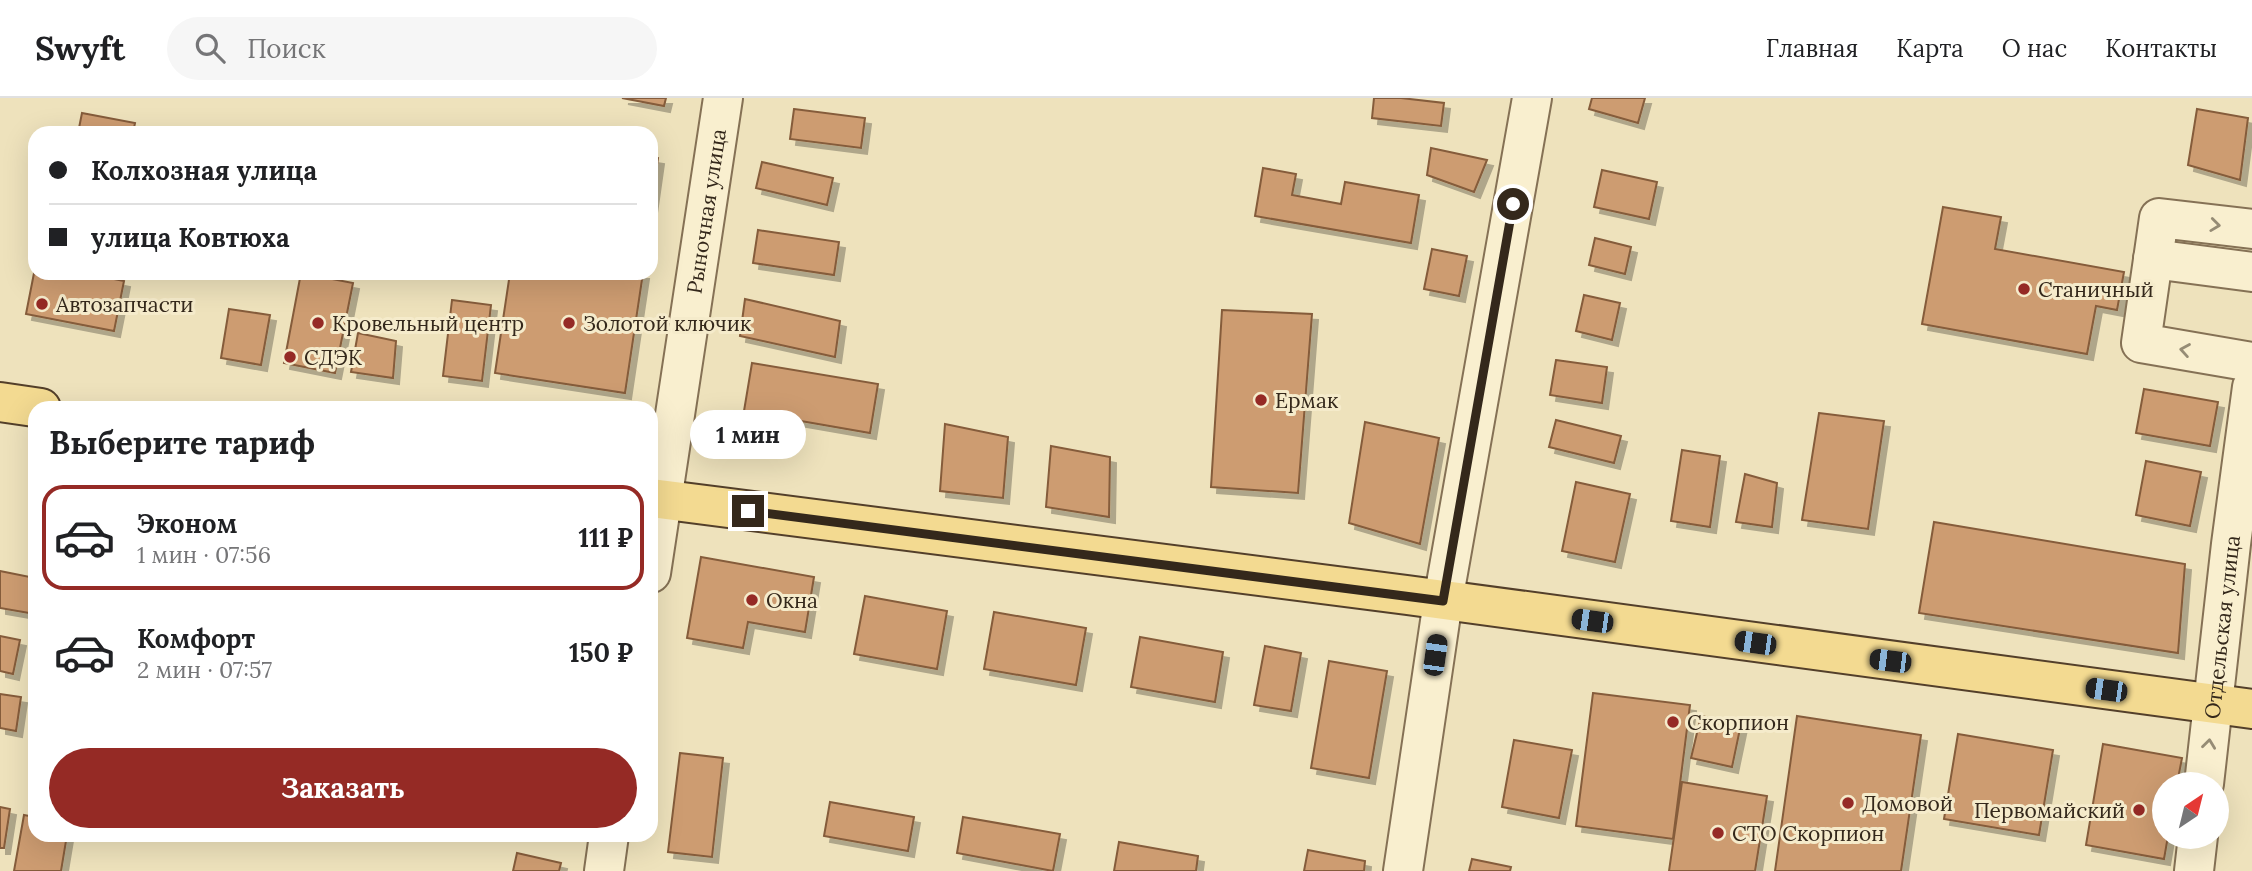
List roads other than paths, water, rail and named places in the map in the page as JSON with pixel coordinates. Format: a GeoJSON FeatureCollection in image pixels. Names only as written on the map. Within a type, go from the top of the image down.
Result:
{"type":"FeatureCollection","features":[{"type":"Feature","properties":{"kind":"main road"},"geometry":{"type":"LineString","coordinates":[[0,402],[28,406]]}},
{"type":"Feature","properties":{"kind":"main road"},"geometry":{"type":"LineString","coordinates":[[658,499],[2252,709]]}},
{"type":"Feature","properties":{"kind":"street","name":"Рыночная улица"},"geometry":{"type":"LineString","coordinates":[[658,493],[723,98]]}},
{"type":"Feature","properties":{"kind":"street"},"geometry":{"type":"LineString","coordinates":[[1403,871],[1443,601],[1532,98]]}},
{"type":"Feature","properties":{"kind":"street"},"geometry":{"type":"LineString","coordinates":[[2252,229],[2159,218],[2141,343],[2252,362]]}},
{"type":"Feature","properties":{"kind":"street"},"geometry":{"type":"LineString","coordinates":[[2153,259],[2252,272]]}},
{"type":"Feature","properties":{"kind":"street","name":"Отдельская улица"},"geometry":{"type":"LineString","coordinates":[[2206,772],[2214,704],[2242,545],[2252,387]]}},
{"type":"Feature","properties":{"kind":"street"},"geometry":{"type":"LineString","coordinates":[[604,871],[608,842]]}},
{"type":"Feature","properties":{"kind":"street"},"geometry":{"type":"LineString","coordinates":[[2194,871],[2197,849]]}},
{"type":"Feature","properties":{"kind":"place","name":"Станичный"},"geometry":{"type":"Point","coordinates":[2024,289]}},
{"type":"Feature","properties":{"kind":"place","name":"Автозапчасти"},"geometry":{"type":"Point","coordinates":[42,304]}},
{"type":"Feature","properties":{"kind":"place","name":"Кровельный центр"},"geometry":{"type":"Point","coordinates":[318,323]}},
{"type":"Feature","properties":{"kind":"place","name":"Золотой ключик"},"geometry":{"type":"Point","coordinates":[569,323]}},
{"type":"Feature","properties":{"kind":"place","name":"СДЭК"},"geometry":{"type":"Point","coordinates":[290,357]}},
{"type":"Feature","properties":{"kind":"place","name":"Ермак"},"geometry":{"type":"Point","coordinates":[1261,400]}},
{"type":"Feature","properties":{"kind":"place","name":"Окна"},"geometry":{"type":"Point","coordinates":[752,600]}},
{"type":"Feature","properties":{"kind":"place","name":"Скорпион"},"geometry":{"type":"Point","coordinates":[1673,722]}},
{"type":"Feature","properties":{"kind":"place","name":"Домовой"},"geometry":{"type":"Point","coordinates":[1848,803]}},
{"type":"Feature","properties":{"kind":"place","name":"Первомайский"},"geometry":{"type":"Point","coordinates":[2139,810]}},
{"type":"Feature","properties":{"kind":"place","name":"СТО Скорпион"},"geometry":{"type":"Point","coordinates":[1718,833]}}]}
